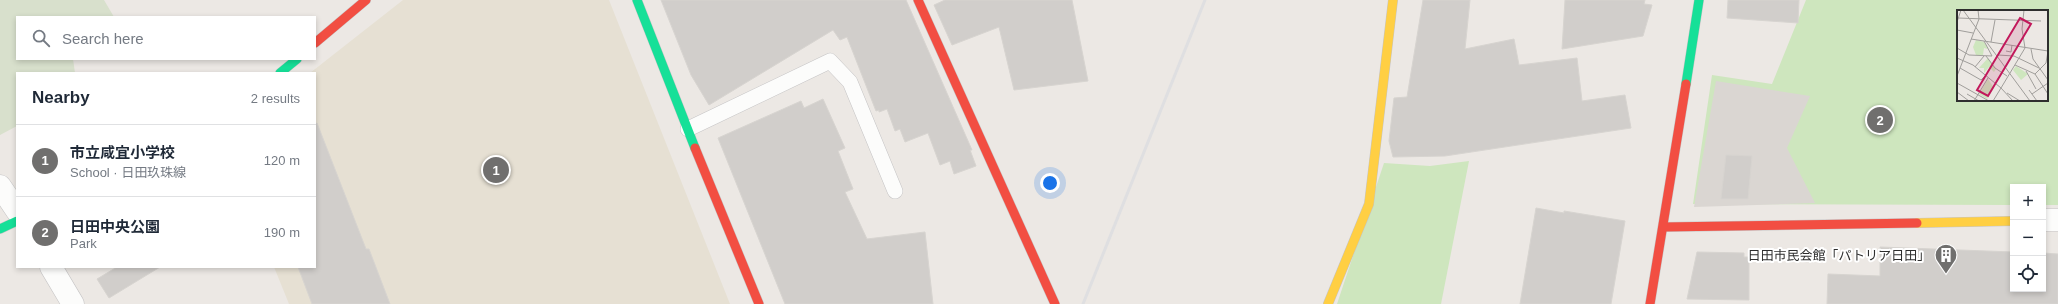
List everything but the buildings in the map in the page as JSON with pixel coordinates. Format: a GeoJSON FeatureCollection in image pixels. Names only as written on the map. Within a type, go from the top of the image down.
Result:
{"type":"FeatureCollection","features":[{"type":"Feature","properties":{"kind":"street"},"geometry":{"type":"LineString","coordinates":[[316,42],[366,0]]}},
{"type":"Feature","properties":{"kind":"street"},"geometry":{"type":"LineString","coordinates":[[637,0],[759,304]]}},
{"type":"Feature","properties":{"kind":"street"},"geometry":{"type":"LineString","coordinates":[[918,0],[1055,304]]}},
{"type":"Feature","properties":{"kind":"street"},"geometry":{"type":"LineString","coordinates":[[1328,304],[1369,204],[1393,0]]}},
{"type":"Feature","properties":{"kind":"street"},"geometry":{"type":"LineString","coordinates":[[1653,303],[1699,0]]}},
{"type":"Feature","properties":{"kind":"street"},"geometry":{"type":"LineString","coordinates":[[281,72],[296,60]]}},
{"type":"Feature","properties":{"kind":"street"},"geometry":{"type":"LineString","coordinates":[[0,186],[16,210]]}},
{"type":"Feature","properties":{"kind":"street"},"geometry":{"type":"LineString","coordinates":[[2046,220],[2058,220]]}},
{"type":"Feature","properties":{"kind":"street"},"geometry":{"type":"LineString","coordinates":[[0,229],[16,221]]}},
{"type":"Feature","properties":{"kind":"street"},"geometry":{"type":"LineString","coordinates":[[1664,227],[2010,221]]}},
{"type":"Feature","properties":{"kind":"street"},"geometry":{"type":"LineString","coordinates":[[52,268],[73,304]]}},
{"type":"Feature","properties":{"kind":"lane"},"geometry":{"type":"LineString","coordinates":[[688,129],[830,61],[850,82],[895,191]]}},
{"type":"Feature","properties":{"kind":"shaded area"},"geometry":{"type":"Polygon","coordinates":[[[403,0],[609,0],[730,304],[289,304],[274,268],[316,268],[316,72],[311,72],[403,0]]]}},
{"type":"Feature","properties":{"kind":"shaded area"},"geometry":{"type":"Polygon","coordinates":[[[1716,81],[1810,96],[1787,148],[1815,203],[1694,207],[1716,81]]]}},
{"type":"Feature","properties":{"kind":"green space"},"geometry":{"type":"Polygon","coordinates":[[[0,0],[104,0],[113,16],[16,16],[16,60],[73,60],[75,72],[16,72],[16,127],[0,135],[0,0]]]}},
{"type":"Feature","properties":{"kind":"green space"},"geometry":{"type":"Polygon","coordinates":[[[1806,0],[2058,0],[2058,205],[2046,205],[2046,184],[2010,184],[2010,205],[1693,204],[1712,75],[1772,84],[1806,0]]]}},
{"type":"Feature","properties":{"kind":"green space"},"geometry":{"type":"Polygon","coordinates":[[[1469,161],[1441,304],[1337,304],[1384,163],[1430,166],[1469,161]]]}},
{"type":"Feature","properties":{"kind":"railway"},"geometry":{"type":"LineString","coordinates":[[1083,304],[1205,0]]}},
{"type":"Feature","properties":{"kind":"traffic: fast"},"geometry":{"type":"LineString","coordinates":[[637,0],[695,148]]}},
{"type":"Feature","properties":{"kind":"traffic: fast"},"geometry":{"type":"LineString","coordinates":[[1686,84],[1699,0]]}},
{"type":"Feature","properties":{"kind":"traffic: fast"},"geometry":{"type":"LineString","coordinates":[[281,72],[296,60]]}},
{"type":"Feature","properties":{"kind":"traffic: fast"},"geometry":{"type":"LineString","coordinates":[[0,229],[16,221]]}},
{"type":"Feature","properties":{"kind":"traffic: slow"},"geometry":{"type":"LineString","coordinates":[[1328,304],[1369,204],[1393,0]]}},
{"type":"Feature","properties":{"kind":"traffic: slow"},"geometry":{"type":"LineString","coordinates":[[1917,223],[2010,221]]}},
{"type":"Feature","properties":{"kind":"traffic: jam"},"geometry":{"type":"LineString","coordinates":[[316,42],[366,0]]}},
{"type":"Feature","properties":{"kind":"traffic: jam"},"geometry":{"type":"LineString","coordinates":[[918,0],[1055,304]]}},
{"type":"Feature","properties":{"kind":"traffic: jam"},"geometry":{"type":"LineString","coordinates":[[1650,304],[1686,84]]}},
{"type":"Feature","properties":{"kind":"traffic: jam"},"geometry":{"type":"LineString","coordinates":[[695,148],[759,304]]}},
{"type":"Feature","properties":{"kind":"traffic: jam"},"geometry":{"type":"LineString","coordinates":[[1664,227],[1917,223]]}},
{"type":"Feature","properties":{"kind":"place","name":"日田中央公園"},"geometry":{"type":"Point","coordinates":[1880,120]}},
{"type":"Feature","properties":{"kind":"place","name":"市立咸宜小学校"},"geometry":{"type":"Point","coordinates":[496,170]}},
{"type":"Feature","properties":{"kind":"place","name":"日田市民会館「パトリア日田」"},"geometry":{"type":"Point","coordinates":[1946,274]}}]}
